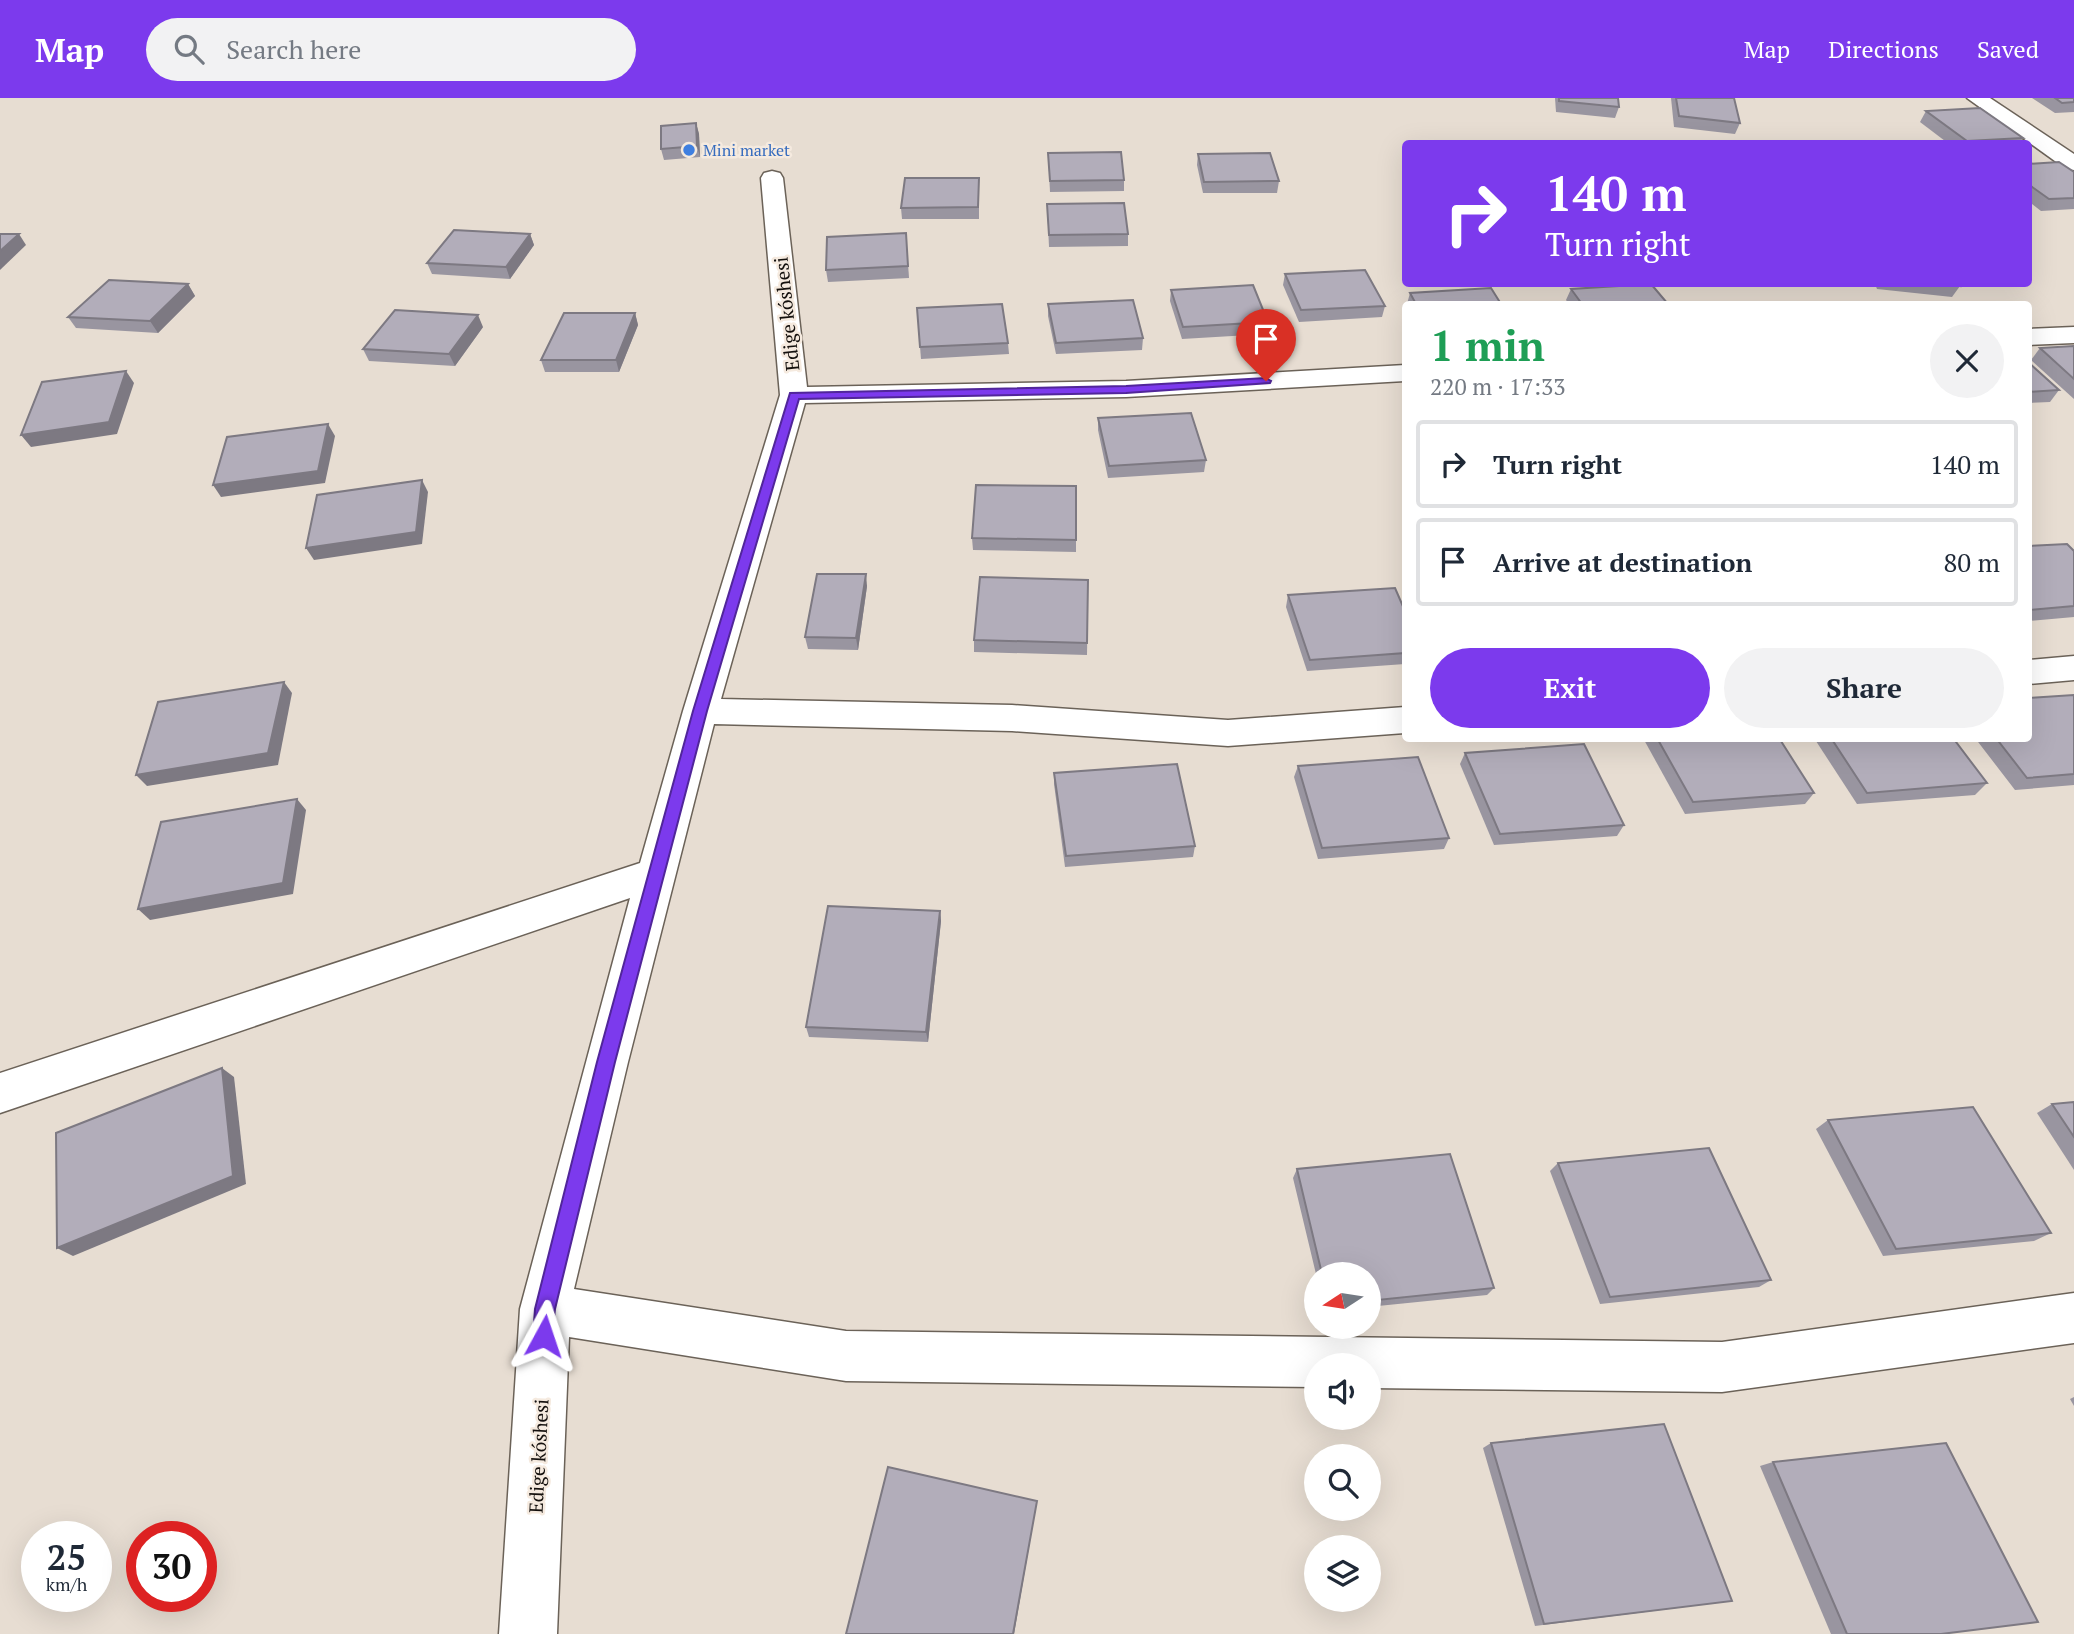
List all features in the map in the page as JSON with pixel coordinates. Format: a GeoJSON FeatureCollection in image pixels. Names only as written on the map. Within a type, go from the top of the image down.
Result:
{"type":"FeatureCollection","features":[{"type":"Feature","properties":{"kind":"street"},"geometry":{"type":"LineString","coordinates":[[1977,98],[2074,164]]}},
{"type":"Feature","properties":{"kind":"street","name":"Edige kóshesi"},"geometry":{"type":"LineString","coordinates":[[528,1634],[545,1309],[606,1062],[700,711],[794,396],[772,178]]}},
{"type":"Feature","properties":{"kind":"street"},"geometry":{"type":"LineString","coordinates":[[2032,337],[2074,335]]}},
{"type":"Feature","properties":{"kind":"street"},"geometry":{"type":"LineString","coordinates":[[794,396],[1126,389],[1402,373]]}},
{"type":"Feature","properties":{"kind":"street"},"geometry":{"type":"LineString","coordinates":[[2032,671],[2074,668]]}},
{"type":"Feature","properties":{"kind":"street"},"geometry":{"type":"LineString","coordinates":[[700,711],[1013,718],[1228,733],[1402,720]]}},
{"type":"Feature","properties":{"kind":"street"},"geometry":{"type":"LineString","coordinates":[[0,1093],[657,873]]}},
{"type":"Feature","properties":{"kind":"street"},"geometry":{"type":"LineString","coordinates":[[545,1309],[846,1356],[1722,1367],[2074,1318]]}},
{"type":"Feature","properties":{"kind":"building"},"geometry":{"type":"Polygon","coordinates":[[[1559,98],[1618,98],[1619,107],[1559,101],[1559,98]]]}},
{"type":"Feature","properties":{"kind":"building"},"geometry":{"type":"Polygon","coordinates":[[[1676,98],[1734,98],[1740,123],[1679,116],[1676,98]]]}},
{"type":"Feature","properties":{"kind":"building"},"geometry":{"type":"Polygon","coordinates":[[[2055,98],[2074,98],[2074,102],[2062,103],[2055,98]]]}},
{"type":"Feature","properties":{"kind":"building"},"geometry":{"type":"Polygon","coordinates":[[[1980,108],[2023,138],[1966,140],[1926,111],[1980,108]]]}},
{"type":"Feature","properties":{"kind":"building"},"geometry":{"type":"Polygon","coordinates":[[[696,123],[697,146],[661,149],[661,126],[696,123]]]}},
{"type":"Feature","properties":{"kind":"building"},"geometry":{"type":"Polygon","coordinates":[[[1121,152],[1124,180],[1050,181],[1048,153],[1121,152]]]}},
{"type":"Feature","properties":{"kind":"building"},"geometry":{"type":"Polygon","coordinates":[[[1270,153],[1279,181],[1204,182],[1198,154],[1270,153]]]}},
{"type":"Feature","properties":{"kind":"building"},"geometry":{"type":"Polygon","coordinates":[[[2059,162],[2074,172],[2074,198],[2049,199],[2032,187],[2032,164],[2059,162]]]}},
{"type":"Feature","properties":{"kind":"building"},"geometry":{"type":"Polygon","coordinates":[[[905,178],[979,178],[978,207],[901,208],[905,178]]]}},
{"type":"Feature","properties":{"kind":"building"},"geometry":{"type":"Polygon","coordinates":[[[1124,203],[1128,234],[1049,235],[1047,204],[1124,203]]]}},
{"type":"Feature","properties":{"kind":"building"},"geometry":{"type":"Polygon","coordinates":[[[454,230],[530,234],[506,267],[427,263],[454,230]]]}},
{"type":"Feature","properties":{"kind":"building"},"geometry":{"type":"Polygon","coordinates":[[[906,233],[908,266],[826,270],[827,237],[906,233]]]}},
{"type":"Feature","properties":{"kind":"building"},"geometry":{"type":"Polygon","coordinates":[[[0,234],[19,234],[0,251],[0,234]]]}},
{"type":"Feature","properties":{"kind":"building"},"geometry":{"type":"Polygon","coordinates":[[[1365,270],[1385,306],[1301,310],[1285,274],[1365,270]]]}},
{"type":"Feature","properties":{"kind":"building"},"geometry":{"type":"Polygon","coordinates":[[[109,280],[188,284],[150,321],[68,317],[109,280]]]}},
{"type":"Feature","properties":{"kind":"building"},"geometry":{"type":"Polygon","coordinates":[[[1253,285],[1268,322],[1183,327],[1171,290],[1253,285]]]}},
{"type":"Feature","properties":{"kind":"building"},"geometry":{"type":"Polygon","coordinates":[[[1654,287],[1665,301],[1580,301],[1571,289],[1654,287]]]}},
{"type":"Feature","properties":{"kind":"building"},"geometry":{"type":"Polygon","coordinates":[[[1491,288],[1499,301],[1414,301],[1410,293],[1491,288]]]}},
{"type":"Feature","properties":{"kind":"building"},"geometry":{"type":"Polygon","coordinates":[[[1133,300],[1143,338],[1056,343],[1048,304],[1133,300]]]}},
{"type":"Feature","properties":{"kind":"building"},"geometry":{"type":"Polygon","coordinates":[[[1002,304],[1008,343],[920,347],[917,308],[1002,304]]]}},
{"type":"Feature","properties":{"kind":"building"},"geometry":{"type":"Polygon","coordinates":[[[395,310],[478,315],[449,354],[363,349],[395,310]]]}},
{"type":"Feature","properties":{"kind":"building"},"geometry":{"type":"Polygon","coordinates":[[[564,313],[635,313],[616,360],[541,360],[564,313]]]}},
{"type":"Feature","properties":{"kind":"building"},"geometry":{"type":"Polygon","coordinates":[[[2074,346],[2074,379],[2040,348],[2074,346]]]}},
{"type":"Feature","properties":{"kind":"building"},"geometry":{"type":"Polygon","coordinates":[[[2032,366],[2059,390],[2032,392],[2032,366]]]}},
{"type":"Feature","properties":{"kind":"building"},"geometry":{"type":"Polygon","coordinates":[[[126,371],[109,422],[21,435],[42,382],[126,371]]]}},
{"type":"Feature","properties":{"kind":"building"},"geometry":{"type":"Polygon","coordinates":[[[1191,413],[1206,460],[1109,466],[1098,418],[1191,413]]]}},
{"type":"Feature","properties":{"kind":"building"},"geometry":{"type":"Polygon","coordinates":[[[328,424],[318,471],[213,485],[227,437],[328,424]]]}},
{"type":"Feature","properties":{"kind":"building"},"geometry":{"type":"Polygon","coordinates":[[[422,480],[416,532],[306,548],[317,495],[422,480]]]}},
{"type":"Feature","properties":{"kind":"building"},"geometry":{"type":"Polygon","coordinates":[[[976,485],[1076,486],[1076,540],[972,538],[976,485]]]}},
{"type":"Feature","properties":{"kind":"building"},"geometry":{"type":"Polygon","coordinates":[[[2067,544],[2074,551],[2074,606],[2032,610],[2032,546],[2067,544]]]}},
{"type":"Feature","properties":{"kind":"building"},"geometry":{"type":"Polygon","coordinates":[[[817,574],[866,574],[856,638],[805,637],[817,574]]]}},
{"type":"Feature","properties":{"kind":"building"},"geometry":{"type":"Polygon","coordinates":[[[980,577],[1088,580],[1087,643],[974,640],[980,577]]]}},
{"type":"Feature","properties":{"kind":"building"},"geometry":{"type":"Polygon","coordinates":[[[1395,588],[1402,604],[1402,653],[1310,660],[1288,595],[1395,588]]]}},
{"type":"Feature","properties":{"kind":"building"},"geometry":{"type":"Polygon","coordinates":[[[284,682],[268,753],[136,775],[158,702],[284,682]]]}},
{"type":"Feature","properties":{"kind":"building"},"geometry":{"type":"Polygon","coordinates":[[[2074,695],[2074,774],[2027,778],[1999,742],[2032,742],[2032,698],[2074,695]]]}},
{"type":"Feature","properties":{"kind":"building"},"geometry":{"type":"Polygon","coordinates":[[[1659,742],[1782,742],[1814,793],[1693,802],[1659,742]]]}},
{"type":"Feature","properties":{"kind":"building"},"geometry":{"type":"Polygon","coordinates":[[[1834,742],[1956,742],[1987,783],[1867,793],[1834,742]]]}},
{"type":"Feature","properties":{"kind":"building"},"geometry":{"type":"Polygon","coordinates":[[[1584,744],[1624,825],[1500,834],[1465,753],[1584,744]]]}},
{"type":"Feature","properties":{"kind":"building"},"geometry":{"type":"Polygon","coordinates":[[[1418,757],[1449,838],[1322,848],[1298,766],[1418,757]]]}},
{"type":"Feature","properties":{"kind":"building"},"geometry":{"type":"Polygon","coordinates":[[[1177,764],[1195,846],[1066,856],[1054,773],[1177,764]]]}},
{"type":"Feature","properties":{"kind":"building"},"geometry":{"type":"Polygon","coordinates":[[[297,799],[283,883],[138,909],[161,822],[297,799]]]}},
{"type":"Feature","properties":{"kind":"building"},"geometry":{"type":"Polygon","coordinates":[[[828,906],[940,911],[926,1032],[806,1027],[828,906]]]}},
{"type":"Feature","properties":{"kind":"building"},"geometry":{"type":"Polygon","coordinates":[[[222,1068],[233,1176],[57,1248],[56,1133],[222,1068]]]}},
{"type":"Feature","properties":{"kind":"building"},"geometry":{"type":"Polygon","coordinates":[[[2074,1102],[2074,1137],[2052,1104],[2074,1102]]]}},
{"type":"Feature","properties":{"kind":"building"},"geometry":{"type":"Polygon","coordinates":[[[1973,1107],[2051,1233],[1896,1249],[1828,1120],[1973,1107]]]}},
{"type":"Feature","properties":{"kind":"building"},"geometry":{"type":"Polygon","coordinates":[[[1709,1148],[1771,1280],[1610,1297],[1558,1163],[1709,1148]]]}},
{"type":"Feature","properties":{"kind":"building"},"geometry":{"type":"Polygon","coordinates":[[[1450,1154],[1494,1288],[1381,1300],[1381,1262],[1319,1262],[1297,1169],[1450,1154]]]}},
{"type":"Feature","properties":{"kind":"building"},"geometry":{"type":"Polygon","coordinates":[[[1664,1424],[1732,1601],[1544,1624],[1491,1443],[1664,1424]]]}},
{"type":"Feature","properties":{"kind":"building"},"geometry":{"type":"Polygon","coordinates":[[[1946,1443],[2038,1622],[1941,1634],[1847,1634],[1773,1462],[1946,1443]]]}},
{"type":"Feature","properties":{"kind":"building"},"geometry":{"type":"Polygon","coordinates":[[[888,1467],[1037,1501],[1013,1634],[846,1634],[888,1467]]]}},
{"type":"Feature","properties":{"kind":"place","name":"Mini market"},"geometry":{"type":"Point","coordinates":[689,150]}},
{"type":"Feature","properties":{"kind":"route"},"geometry":{"type":"LineString","coordinates":[[544,1336],[545,1309],[606,1062],[700,711],[794,396],[1126,389],[1266,381]]}}]}
